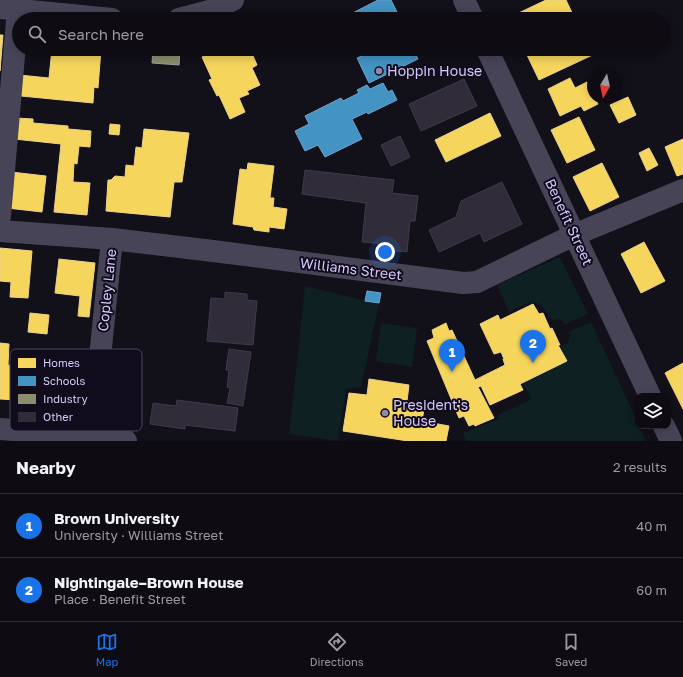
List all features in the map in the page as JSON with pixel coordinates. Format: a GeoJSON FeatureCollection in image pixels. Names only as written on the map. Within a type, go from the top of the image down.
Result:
{"type":"FeatureCollection","features":[{"type":"Feature","properties":{"kind":"street"},"geometry":{"type":"LineString","coordinates":[[205,12],[233,0]]}},
{"type":"Feature","properties":{"kind":"street"},"geometry":{"type":"LineString","coordinates":[[464,0],[470,12]]}},
{"type":"Feature","properties":{"kind":"street"},"geometry":{"type":"LineString","coordinates":[[0,216],[9,9],[40,12]]}},
{"type":"Feature","properties":{"kind":"street","name":"Benefit Street"},"geometry":{"type":"LineString","coordinates":[[490,56],[649,393]]}},
{"type":"Feature","properties":{"kind":"street","name":"Williams Street"},"geometry":{"type":"LineString","coordinates":[[0,231],[112,239],[463,283],[478,282],[574,236],[683,190]]}},
{"type":"Feature","properties":{"kind":"street","name":"Copley Lane"},"geometry":{"type":"LineString","coordinates":[[101,349],[112,239]]}},
{"type":"Feature","properties":{"kind":"street"},"geometry":{"type":"LineString","coordinates":[[0,429],[10,430]]}},
{"type":"Feature","properties":{"kind":"street"},"geometry":{"type":"LineString","coordinates":[[665,429],[671,441]]}},
{"type":"Feature","properties":{"kind":"street"},"geometry":{"type":"LineString","coordinates":[[26,431],[92,436],[126,441]]}},
{"type":"Feature","properties":{"kind":"street","name":"Copley Lane"},"geometry":{"type":"LineString","coordinates":[[92,436],[93,431]]}},
{"type":"Feature","properties":{"kind":"shaded area"},"geometry":{"type":"Polygon","coordinates":[[[560,257],[588,314],[565,325],[561,320],[557,319],[552,321],[542,307],[534,302],[509,312],[497,285],[560,257]]]}},
{"type":"Feature","properties":{"kind":"shaded area"},"geometry":{"type":"Polygon","coordinates":[[[305,286],[379,304],[361,387],[346,389],[338,441],[289,434],[305,286]]]}},
{"type":"Feature","properties":{"kind":"shaded area"},"geometry":{"type":"Polygon","coordinates":[[[591,322],[635,417],[635,429],[640,429],[646,441],[466,441],[463,433],[499,419],[498,415],[531,399],[523,382],[566,361],[560,347],[568,343],[570,334],[568,332],[591,322]]]}},
{"type":"Feature","properties":{"kind":"shaded area"},"geometry":{"type":"Polygon","coordinates":[[[381,323],[417,328],[412,367],[376,361],[381,323]]]}},
{"type":"Feature","properties":{"kind":"building: Homes"},"geometry":{"type":"Polygon","coordinates":[[[546,0],[566,0],[572,12],[521,12],[546,0]]]}},
{"type":"Feature","properties":{"kind":"building: Homes"},"geometry":{"type":"Polygon","coordinates":[[[0,35],[3,35],[0,71],[0,35]]]}},
{"type":"Feature","properties":{"kind":"building: Homes"},"geometry":{"type":"Polygon","coordinates":[[[51,56],[100,56],[98,88],[94,87],[93,103],[21,96],[19,75],[49,78],[51,56]]]}},
{"type":"Feature","properties":{"kind":"building: Homes"},"geometry":{"type":"Polygon","coordinates":[[[253,56],[257,65],[252,68],[260,85],[247,91],[249,94],[239,98],[245,112],[230,119],[219,95],[217,96],[209,80],[212,79],[202,57],[253,56]]]}},
{"type":"Feature","properties":{"kind":"building: Homes"},"geometry":{"type":"Polygon","coordinates":[[[527,56],[590,56],[539,80],[527,56]]]}},
{"type":"Feature","properties":{"kind":"building: Homes"},"geometry":{"type":"Polygon","coordinates":[[[570,78],[575,88],[587,82],[587,104],[598,104],[584,111],[581,106],[560,116],[548,89],[570,78]]]}},
{"type":"Feature","properties":{"kind":"building: Homes"},"geometry":{"type":"Polygon","coordinates":[[[628,97],[636,115],[619,123],[610,105],[623,104],[623,99],[628,97]]]}},
{"type":"Feature","properties":{"kind":"building: Homes"},"geometry":{"type":"Polygon","coordinates":[[[490,113],[501,136],[446,162],[435,140],[490,113]]]}},
{"type":"Feature","properties":{"kind":"building: Homes"},"geometry":{"type":"Polygon","coordinates":[[[579,117],[595,150],[567,163],[551,130],[579,117]]]}},
{"type":"Feature","properties":{"kind":"building: Homes"},"geometry":{"type":"Polygon","coordinates":[[[16,118],[33,119],[33,123],[68,126],[68,129],[91,131],[90,147],[79,146],[77,164],[74,163],[73,182],[90,183],[87,215],[54,212],[61,144],[14,139],[16,118]]]}},
{"type":"Feature","properties":{"kind":"building: Homes"},"geometry":{"type":"Polygon","coordinates":[[[110,124],[120,125],[119,135],[109,134],[110,124]]]}},
{"type":"Feature","properties":{"kind":"building: Homes"},"geometry":{"type":"Polygon","coordinates":[[[144,129],[189,133],[182,182],[174,182],[170,217],[106,211],[108,180],[111,180],[115,176],[125,177],[126,165],[134,166],[136,147],[142,148],[144,129]]]}},
{"type":"Feature","properties":{"kind":"building: Homes"},"geometry":{"type":"Polygon","coordinates":[[[683,139],[683,174],[677,176],[665,147],[683,139]]]}},
{"type":"Feature","properties":{"kind":"building: Homes"},"geometry":{"type":"Polygon","coordinates":[[[649,148],[658,165],[647,171],[639,153],[649,148]]]}},
{"type":"Feature","properties":{"kind":"building: Homes"},"geometry":{"type":"Polygon","coordinates":[[[248,163],[274,166],[270,198],[274,198],[273,207],[287,209],[284,229],[269,227],[269,232],[254,230],[253,227],[233,224],[240,169],[247,170],[248,163]]]}},
{"type":"Feature","properties":{"kind":"building: Homes"},"geometry":{"type":"Polygon","coordinates":[[[602,163],[619,197],[590,211],[573,177],[602,163]]]}},
{"type":"Feature","properties":{"kind":"building: Homes"},"geometry":{"type":"Polygon","coordinates":[[[11,172],[46,176],[42,212],[7,208],[11,172]]]}},
{"type":"Feature","properties":{"kind":"building: Homes"},"geometry":{"type":"Polygon","coordinates":[[[644,242],[665,281],[641,293],[621,254],[644,242]]]}},
{"type":"Feature","properties":{"kind":"building: Homes"},"geometry":{"type":"Polygon","coordinates":[[[0,248],[32,251],[28,298],[10,297],[11,282],[0,281],[0,248]]]}},
{"type":"Feature","properties":{"kind":"building: Homes"},"geometry":{"type":"Polygon","coordinates":[[[59,259],[95,263],[89,317],[78,316],[80,296],[55,293],[59,259]]]}},
{"type":"Feature","properties":{"kind":"building: Homes"},"geometry":{"type":"Polygon","coordinates":[[[533,304],[539,314],[543,313],[550,329],[552,328],[560,345],[558,345],[567,361],[520,384],[523,390],[490,405],[481,386],[478,387],[494,418],[475,426],[474,424],[469,426],[464,416],[459,418],[427,341],[434,338],[432,330],[446,323],[449,331],[452,330],[475,380],[505,365],[501,352],[494,354],[480,324],[498,315],[500,320],[533,304]]]}},
{"type":"Feature","properties":{"kind":"building: Homes"},"geometry":{"type":"Polygon","coordinates":[[[30,313],[49,315],[47,334],[28,332],[30,313]]]}},
{"type":"Feature","properties":{"kind":"building: Homes"},"geometry":{"type":"Polygon","coordinates":[[[0,343],[9,344],[8,365],[10,365],[10,400],[0,399],[0,343]]]}},
{"type":"Feature","properties":{"kind":"building: Homes"},"geometry":{"type":"Polygon","coordinates":[[[683,363],[683,409],[665,373],[683,363]]]}},
{"type":"Feature","properties":{"kind":"building: Homes","name":"President's House"},"geometry":{"type":"Polygon","coordinates":[[[369,379],[409,385],[407,401],[425,404],[422,421],[449,426],[446,441],[408,441],[343,431],[349,393],[367,395],[369,379]]]}},
{"type":"Feature","properties":{"kind":"building: Schools"},"geometry":{"type":"Polygon","coordinates":[[[378,0],[391,0],[397,12],[355,12],[378,0]]]}},
{"type":"Feature","properties":{"kind":"building: Schools","name":"Hoppin House"},"geometry":{"type":"Polygon","coordinates":[[[362,56],[416,56],[418,59],[369,83],[357,58],[362,56]]]}},
{"type":"Feature","properties":{"kind":"building: Schools"},"geometry":{"type":"Polygon","coordinates":[[[383,83],[388,92],[392,90],[397,100],[368,114],[367,112],[352,119],[362,139],[325,157],[318,145],[305,151],[295,131],[309,124],[305,116],[341,98],[343,101],[359,93],[357,90],[367,85],[370,89],[383,83]]]}},
{"type":"Feature","properties":{"kind":"building: Schools"},"geometry":{"type":"Polygon","coordinates":[[[367,291],[381,293],[379,303],[365,301],[367,291]]]}},
{"type":"Feature","properties":{"kind":"building: Industry"},"geometry":{"type":"Polygon","coordinates":[[[152,56],[180,56],[179,65],[152,63],[152,56]]]}},
{"type":"Feature","properties":{"kind":"building: Other"},"geometry":{"type":"Polygon","coordinates":[[[464,79],[477,106],[421,131],[409,104],[464,79]]]}},
{"type":"Feature","properties":{"kind":"building: Other"},"geometry":{"type":"Polygon","coordinates":[[[400,136],[410,157],[391,166],[381,145],[400,136]]]}},
{"type":"Feature","properties":{"kind":"building: Other"},"geometry":{"type":"Polygon","coordinates":[[[305,170],[394,180],[392,193],[418,196],[415,221],[410,221],[407,252],[387,250],[387,244],[362,242],[366,203],[302,194],[305,170]]]}},
{"type":"Feature","properties":{"kind":"building: Other"},"geometry":{"type":"Polygon","coordinates":[[[502,182],[522,224],[484,242],[480,233],[439,252],[429,230],[456,217],[461,201],[502,182]]]}},
{"type":"Feature","properties":{"kind":"building: Other"},"geometry":{"type":"Polygon","coordinates":[[[225,292],[247,294],[247,300],[257,301],[253,345],[207,341],[211,298],[225,299],[225,292]]]}},
{"type":"Feature","properties":{"kind":"building: Other"},"geometry":{"type":"Polygon","coordinates":[[[229,349],[251,352],[243,406],[227,403],[230,388],[227,387],[229,370],[226,370],[229,349]]]}},
{"type":"Feature","properties":{"kind":"building: Other"},"geometry":{"type":"Polygon","coordinates":[[[177,400],[238,408],[235,431],[185,425],[185,429],[150,424],[153,403],[176,406],[177,400]]]}},
{"type":"Feature","properties":{"kind":"place","name":"Hoppin House"},"geometry":{"type":"Point","coordinates":[379,71]}},
{"type":"Feature","properties":{"kind":"place","name":"Nightingale–Brown House"},"geometry":{"type":"Point","coordinates":[533,363]}},
{"type":"Feature","properties":{"kind":"place","name":"Brown University"},"geometry":{"type":"Point","coordinates":[452,372]}},
{"type":"Feature","properties":{"kind":"place","name":"President's House"},"geometry":{"type":"Point","coordinates":[385,413]}}]}
